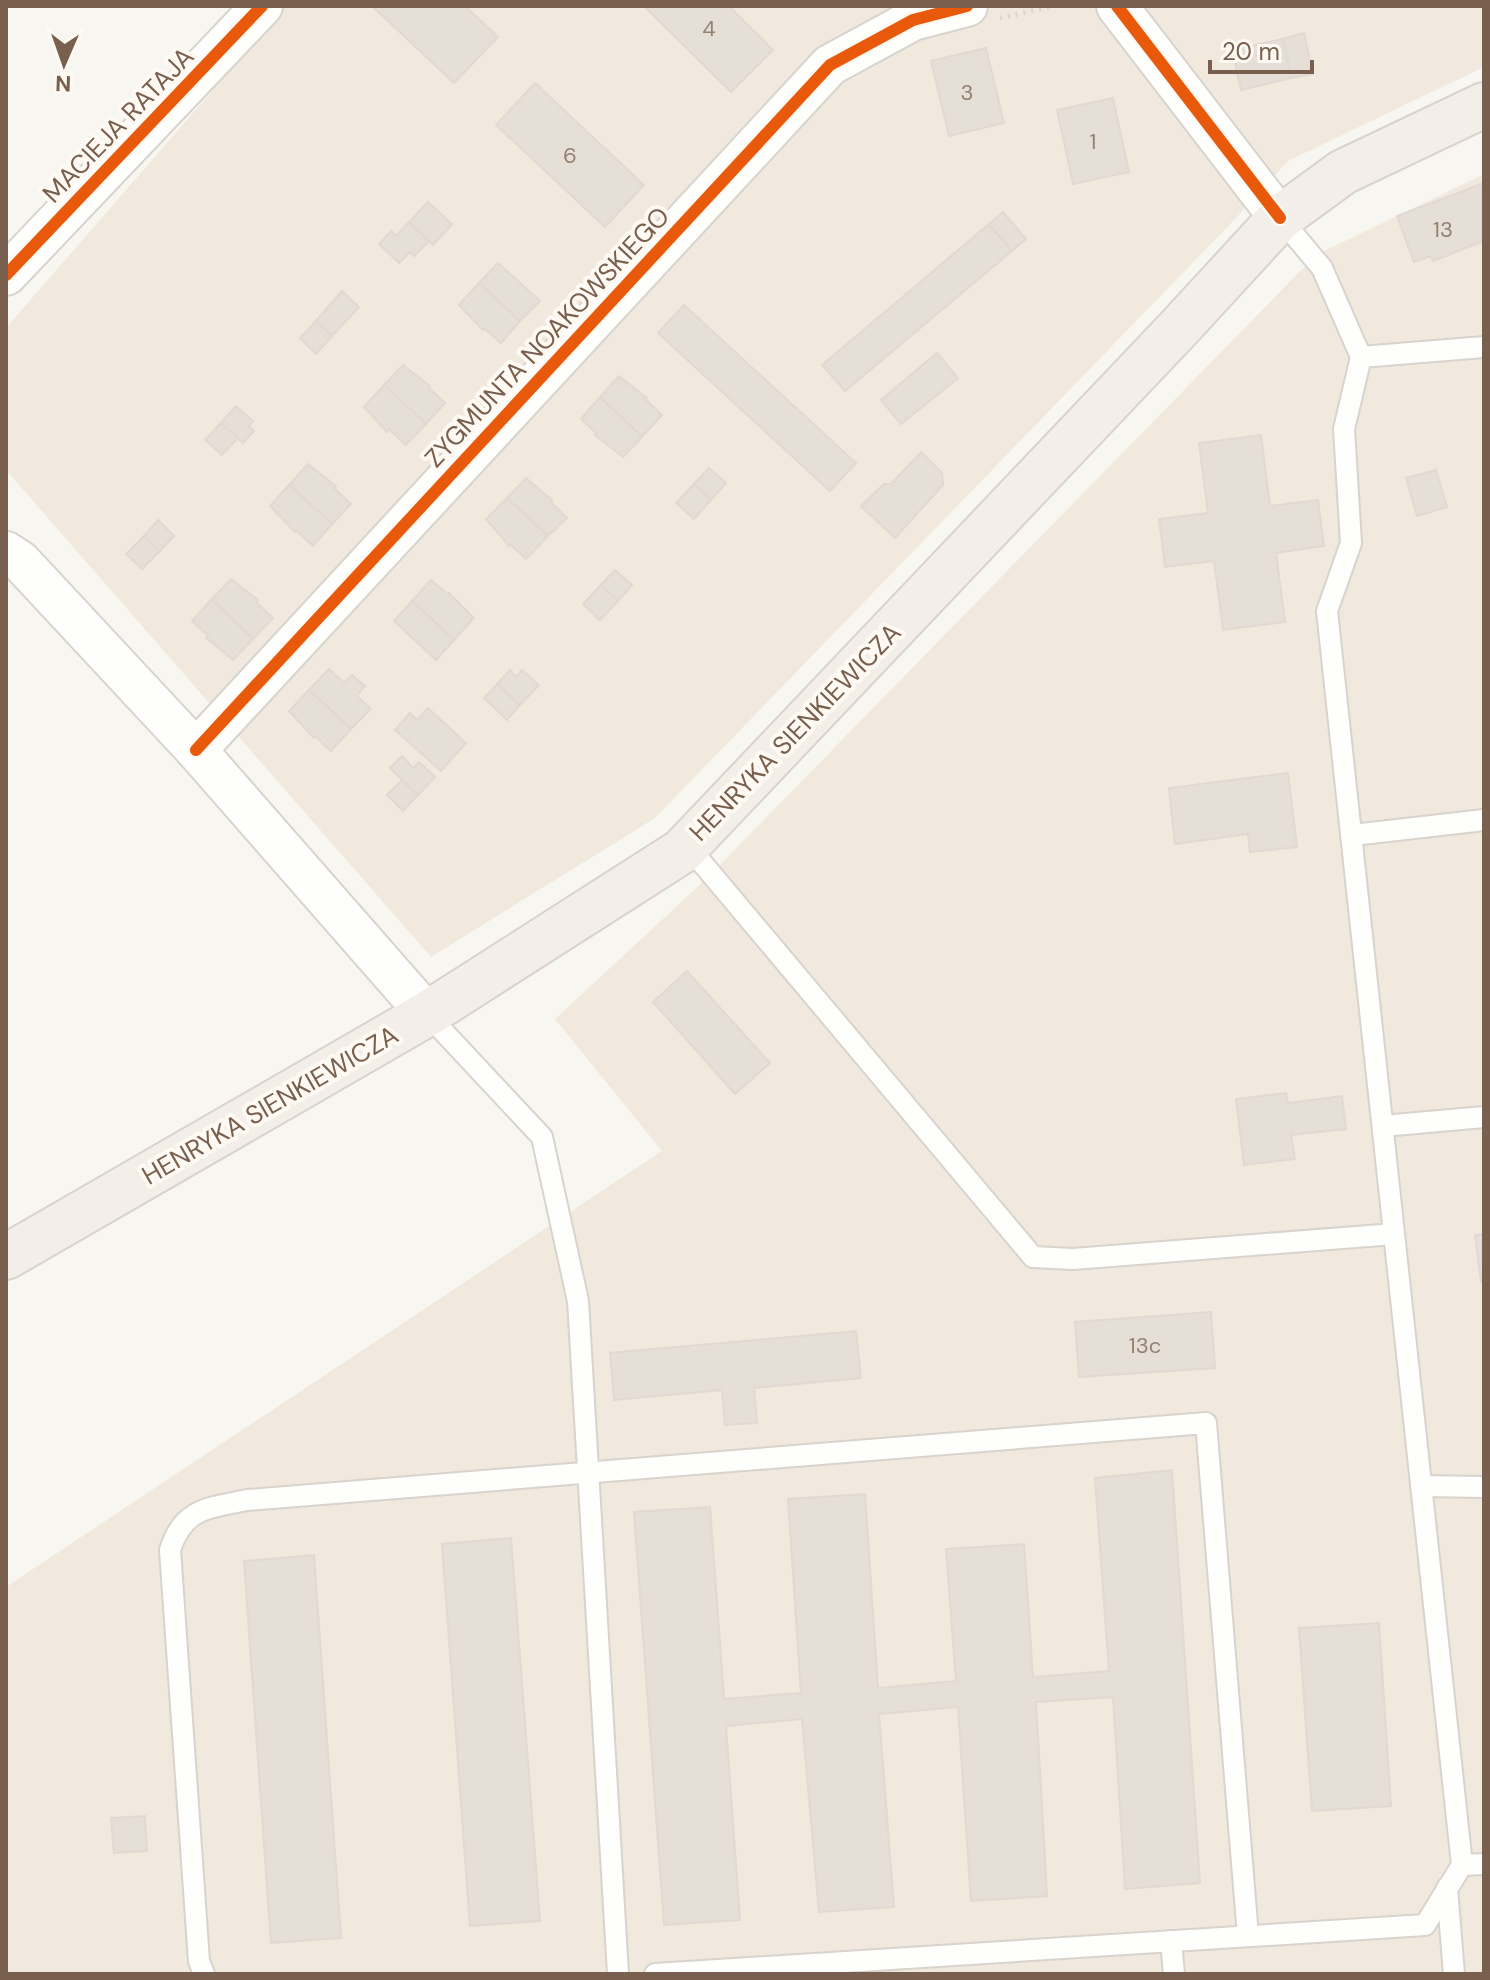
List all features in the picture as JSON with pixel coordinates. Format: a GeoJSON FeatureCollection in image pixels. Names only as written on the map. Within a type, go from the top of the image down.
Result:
{"type":"FeatureCollection","features":[{"type":"Feature","properties":{"kind":"main road","name":"HENRYKA SIENKIEWICZA"},"geometry":{"type":"LineString","coordinates":[[11,1254],[427,1014],[687,845],[1280,218],[1343,172],[1484,105]]}},
{"type":"Feature","properties":{"kind":"street","name":"MACIEJA RATAJA"},"geometry":{"type":"LineString","coordinates":[[6,275],[262,6]]}},
{"type":"Feature","properties":{"kind":"street","name":"ZYGMUNTA NOAKOWSKIEGO"},"geometry":{"type":"LineString","coordinates":[[196,750],[830,65],[913,20],[967,6]]}},
{"type":"Feature","properties":{"kind":"street"},"geometry":{"type":"LineString","coordinates":[[1117,6],[1280,218]]}},
{"type":"Feature","properties":{"kind":"street"},"geometry":{"type":"LineString","coordinates":[[6,552],[20,561],[196,750],[427,1014]]}},
{"type":"Feature","properties":{"kind":"lane"},"geometry":{"type":"LineString","coordinates":[[655,1974],[1425,1925],[1462,1865],[1327,611],[1351,543],[1344,429],[1361,357],[1322,268],[1280,218]]}},
{"type":"Feature","properties":{"kind":"lane"},"geometry":{"type":"LineString","coordinates":[[1361,357],[1484,347]]}},
{"type":"Feature","properties":{"kind":"lane"},"geometry":{"type":"LineString","coordinates":[[1353,835],[1484,820]]}},
{"type":"Feature","properties":{"kind":"lane"},"geometry":{"type":"LineString","coordinates":[[687,845],[1033,1257],[1073,1259],[1394,1234]]}},
{"type":"Feature","properties":{"kind":"lane"},"geometry":{"type":"LineString","coordinates":[[427,1014],[542,1137],[578,1301],[618,1974]]}},
{"type":"Feature","properties":{"kind":"lane"},"geometry":{"type":"LineString","coordinates":[[1383,1126],[1484,1117]]}},
{"type":"Feature","properties":{"kind":"lane"},"geometry":{"type":"LineString","coordinates":[[204,1974],[199,1961],[170,1550],[175,1535],[188,1518],[205,1509],[247,1500],[1206,1423],[1248,1936]]}},
{"type":"Feature","properties":{"kind":"lane"},"geometry":{"type":"LineString","coordinates":[[1421,1486],[1484,1487]]}},
{"type":"Feature","properties":{"kind":"lane"},"geometry":{"type":"LineString","coordinates":[[1462,1865],[1484,1864]]}},
{"type":"Feature","properties":{"kind":"lane"},"geometry":{"type":"LineString","coordinates":[[1447,1888],[1454,1974]]}},
{"type":"Feature","properties":{"kind":"lane"},"geometry":{"type":"LineString","coordinates":[[1171,1941],[1174,1974]]}},
{"type":"Feature","properties":{"kind":"shaded area"},"geometry":{"type":"Polygon","coordinates":[[[286,6],[1484,6],[1484,67],[1288,161],[655,818],[431,957],[6,470],[6,328],[286,6]]]}},
{"type":"Feature","properties":{"kind":"shaded area"},"geometry":{"type":"Polygon","coordinates":[[[1484,174],[1484,1974],[6,1974],[6,1587],[662,1151],[555,1019],[706,879],[1316,255],[1484,174]]]}},
{"type":"Feature","properties":{"kind":"building"},"geometry":{"type":"Polygon","coordinates":[[[372,6],[465,6],[498,37],[454,83],[372,6]]]}},
{"type":"Feature","properties":{"kind":"building"},"geometry":{"type":"Polygon","coordinates":[[[644,6],[729,6],[773,50],[731,92],[644,6]]]}},
{"type":"Feature","properties":{"kind":"building"},"geometry":{"type":"Polygon","coordinates":[[[1304,33],[1313,74],[1291,78],[1283,39],[1304,33]]]}},
{"type":"Feature","properties":{"kind":"building"},"geometry":{"type":"Polygon","coordinates":[[[1283,39],[1291,78],[1241,90],[1232,50],[1283,39]]]}},
{"type":"Feature","properties":{"kind":"building"},"geometry":{"type":"Polygon","coordinates":[[[986,48],[1004,123],[949,136],[931,61],[986,48]]]}},
{"type":"Feature","properties":{"kind":"building"},"geometry":{"type":"Polygon","coordinates":[[[535,83],[644,185],[605,227],[496,125],[535,83]]]}},
{"type":"Feature","properties":{"kind":"building"},"geometry":{"type":"Polygon","coordinates":[[[1113,98],[1129,172],[1073,184],[1057,110],[1113,98]]]}},
{"type":"Feature","properties":{"kind":"building"},"geometry":{"type":"Polygon","coordinates":[[[1484,183],[1484,241],[1433,261],[1431,256],[1414,262],[1397,216],[1484,183]]]}},
{"type":"Feature","properties":{"kind":"building"},"geometry":{"type":"Polygon","coordinates":[[[428,202],[452,224],[433,245],[409,222],[428,202]]]}},
{"type":"Feature","properties":{"kind":"building"},"geometry":{"type":"Polygon","coordinates":[[[1003,212],[1026,239],[1012,251],[989,224],[1003,212]]]}},
{"type":"Feature","properties":{"kind":"building"},"geometry":{"type":"Polygon","coordinates":[[[409,222],[429,241],[414,256],[410,252],[399,263],[379,244],[391,231],[396,236],[409,222]]]}},
{"type":"Feature","properties":{"kind":"building"},"geometry":{"type":"Polygon","coordinates":[[[989,224],[1012,251],[845,391],[822,365],[989,224]]]}},
{"type":"Feature","properties":{"kind":"building"},"geometry":{"type":"Polygon","coordinates":[[[498,263],[540,301],[520,321],[479,283],[498,263]]]}},
{"type":"Feature","properties":{"kind":"building"},"geometry":{"type":"Polygon","coordinates":[[[479,283],[520,321],[501,343],[483,330],[459,305],[479,283]]]}},
{"type":"Feature","properties":{"kind":"building"},"geometry":{"type":"Polygon","coordinates":[[[342,291],[359,307],[332,336],[316,321],[342,291]]]}},
{"type":"Feature","properties":{"kind":"building"},"geometry":{"type":"Polygon","coordinates":[[[684,305],[856,463],[830,491],[658,333],[684,305]]]}},
{"type":"Feature","properties":{"kind":"building"},"geometry":{"type":"Polygon","coordinates":[[[316,321],[332,336],[316,354],[300,338],[316,321]]]}},
{"type":"Feature","properties":{"kind":"building"},"geometry":{"type":"Polygon","coordinates":[[[937,353],[958,378],[901,424],[881,400],[937,353]]]}},
{"type":"Feature","properties":{"kind":"building"},"geometry":{"type":"Polygon","coordinates":[[[403,365],[430,386],[445,403],[426,424],[384,385],[403,365]]]}},
{"type":"Feature","properties":{"kind":"building"},"geometry":{"type":"Polygon","coordinates":[[[619,376],[647,398],[662,415],[642,437],[600,397],[619,376]]]}},
{"type":"Feature","properties":{"kind":"building"},"geometry":{"type":"Polygon","coordinates":[[[384,385],[426,424],[406,445],[389,429],[387,432],[364,407],[384,385]]]}},
{"type":"Feature","properties":{"kind":"building"},"geometry":{"type":"Polygon","coordinates":[[[600,397],[642,437],[623,457],[595,435],[581,419],[600,397]]]}},
{"type":"Feature","properties":{"kind":"building"},"geometry":{"type":"Polygon","coordinates":[[[236,406],[253,421],[249,426],[254,431],[243,443],[221,423],[236,406]]]}},
{"type":"Feature","properties":{"kind":"building"},"geometry":{"type":"Polygon","coordinates":[[[221,423],[238,438],[222,455],[205,440],[221,423]]]}},
{"type":"Feature","properties":{"kind":"building"},"geometry":{"type":"Polygon","coordinates":[[[1261,435],[1270,506],[1318,500],[1324,546],[1276,553],[1285,622],[1223,630],[1214,561],[1165,567],[1159,519],[1208,513],[1199,443],[1261,435]]]}},
{"type":"Feature","properties":{"kind":"building"},"geometry":{"type":"Polygon","coordinates":[[[921,452],[942,473],[943,485],[895,538],[861,506],[884,484],[891,484],[921,452]]]}},
{"type":"Feature","properties":{"kind":"building"},"geometry":{"type":"Polygon","coordinates":[[[308,464],[336,486],[334,488],[351,504],[332,524],[289,485],[308,464]]]}},
{"type":"Feature","properties":{"kind":"building"},"geometry":{"type":"Polygon","coordinates":[[[709,468],[726,483],[711,500],[694,484],[709,468]]]}},
{"type":"Feature","properties":{"kind":"building"},"geometry":{"type":"Polygon","coordinates":[[[1436,470],[1447,507],[1417,516],[1406,478],[1436,470]]]}},
{"type":"Feature","properties":{"kind":"building"},"geometry":{"type":"Polygon","coordinates":[[[526,478],[552,500],[567,518],[548,536],[507,498],[526,478]]]}},
{"type":"Feature","properties":{"kind":"building"},"geometry":{"type":"Polygon","coordinates":[[[694,484],[711,500],[694,519],[676,503],[694,484]]]}},
{"type":"Feature","properties":{"kind":"building"},"geometry":{"type":"Polygon","coordinates":[[[289,485],[332,524],[313,546],[270,506],[289,485]]]}},
{"type":"Feature","properties":{"kind":"building"},"geometry":{"type":"Polygon","coordinates":[[[507,498],[548,536],[526,559],[509,546],[486,519],[507,498]]]}},
{"type":"Feature","properties":{"kind":"building"},"geometry":{"type":"Polygon","coordinates":[[[158,520],[174,536],[160,551],[144,536],[158,520]]]}},
{"type":"Feature","properties":{"kind":"building"},"geometry":{"type":"Polygon","coordinates":[[[144,536],[160,551],[142,569],[126,554],[144,536]]]}},
{"type":"Feature","properties":{"kind":"building"},"geometry":{"type":"Polygon","coordinates":[[[615,570],[632,585],[618,601],[601,585],[615,570]]]}},
{"type":"Feature","properties":{"kind":"building"},"geometry":{"type":"Polygon","coordinates":[[[231,579],[258,600],[256,602],[273,618],[253,639],[212,599],[231,579]]]}},
{"type":"Feature","properties":{"kind":"building"},"geometry":{"type":"Polygon","coordinates":[[[431,580],[474,618],[454,640],[412,601],[431,580]]]}},
{"type":"Feature","properties":{"kind":"building"},"geometry":{"type":"Polygon","coordinates":[[[601,585],[618,601],[600,620],[583,604],[601,585]]]}},
{"type":"Feature","properties":{"kind":"building"},"geometry":{"type":"Polygon","coordinates":[[[212,599],[253,639],[233,660],[206,638],[208,636],[192,621],[212,599]]]}},
{"type":"Feature","properties":{"kind":"building"},"geometry":{"type":"Polygon","coordinates":[[[412,601],[454,640],[436,660],[394,621],[412,601]]]}},
{"type":"Feature","properties":{"kind":"building"},"geometry":{"type":"Polygon","coordinates":[[[329,669],[344,683],[352,675],[365,686],[357,696],[371,709],[351,729],[309,690],[329,669]]]}},
{"type":"Feature","properties":{"kind":"building"},"geometry":{"type":"Polygon","coordinates":[[[510,670],[516,677],[522,670],[539,685],[520,705],[497,684],[510,670]]]}},
{"type":"Feature","properties":{"kind":"building"},"geometry":{"type":"Polygon","coordinates":[[[497,684],[520,705],[507,720],[484,698],[497,684]]]}},
{"type":"Feature","properties":{"kind":"building"},"geometry":{"type":"Polygon","coordinates":[[[309,690],[351,729],[331,751],[289,711],[309,690]]]}},
{"type":"Feature","properties":{"kind":"building"},"geometry":{"type":"Polygon","coordinates":[[[428,708],[466,743],[441,771],[395,730],[410,713],[417,720],[428,708]]]}},
{"type":"Feature","properties":{"kind":"building"},"geometry":{"type":"Polygon","coordinates":[[[402,756],[413,768],[419,762],[435,777],[418,795],[390,768],[402,756]]]}},
{"type":"Feature","properties":{"kind":"building"},"geometry":{"type":"Polygon","coordinates":[[[1288,773],[1297,847],[1250,852],[1248,834],[1175,844],[1169,788],[1288,773]]]}},
{"type":"Feature","properties":{"kind":"building"},"geometry":{"type":"Polygon","coordinates":[[[402,780],[418,795],[403,811],[387,795],[402,780]]]}},
{"type":"Feature","properties":{"kind":"building"},"geometry":{"type":"Polygon","coordinates":[[[687,971],[770,1063],[735,1094],[653,1002],[687,971]]]}},
{"type":"Feature","properties":{"kind":"building"},"geometry":{"type":"Polygon","coordinates":[[[1286,1093],[1288,1103],[1342,1096],[1346,1129],[1291,1135],[1295,1159],[1244,1165],[1236,1099],[1286,1093]]]}},
{"type":"Feature","properties":{"kind":"building"},"geometry":{"type":"Polygon","coordinates":[[[1484,1234],[1484,1281],[1481,1282],[1475,1235],[1484,1234]]]}},
{"type":"Feature","properties":{"kind":"building"},"geometry":{"type":"Polygon","coordinates":[[[1211,1312],[1215,1368],[1079,1377],[1075,1322],[1211,1312]]]}},
{"type":"Feature","properties":{"kind":"building"},"geometry":{"type":"Polygon","coordinates":[[[856,1331],[861,1378],[754,1388],[757,1423],[725,1425],[722,1390],[614,1400],[610,1353],[856,1331]]]}},
{"type":"Feature","properties":{"kind":"building"},"geometry":{"type":"Polygon","coordinates":[[[1172,1470],[1200,1883],[1125,1889],[1113,1697],[1036,1702],[1047,1896],[971,1901],[958,1707],[879,1714],[894,1907],[819,1912],[802,1719],[726,1726],[740,1920],[664,1925],[634,1512],[710,1507],[724,1699],[801,1693],[788,1499],[865,1494],[878,1688],[956,1681],[946,1549],[1024,1544],[1033,1677],[1109,1671],[1095,1478],[1172,1470]]]}},
{"type":"Feature","properties":{"kind":"building"},"geometry":{"type":"Polygon","coordinates":[[[511,1538],[540,1921],[470,1926],[442,1544],[511,1538]]]}},
{"type":"Feature","properties":{"kind":"building"},"geometry":{"type":"Polygon","coordinates":[[[314,1555],[341,1938],[271,1943],[244,1561],[314,1555]]]}},
{"type":"Feature","properties":{"kind":"building"},"geometry":{"type":"Polygon","coordinates":[[[1379,1623],[1391,1806],[1312,1811],[1299,1628],[1379,1623]]]}},
{"type":"Feature","properties":{"kind":"building"},"geometry":{"type":"Polygon","coordinates":[[[145,1816],[147,1851],[114,1853],[111,1818],[145,1816]]]}},
{"type":"Feature","properties":{"kind":"cycle path"},"geometry":{"type":"LineString","coordinates":[[6,275],[262,6]]}},
{"type":"Feature","properties":{"kind":"cycle path"},"geometry":{"type":"LineString","coordinates":[[196,750],[830,65],[913,20],[967,6]]}},
{"type":"Feature","properties":{"kind":"cycle path"},"geometry":{"type":"LineString","coordinates":[[1117,6],[1280,218]]}}]}
